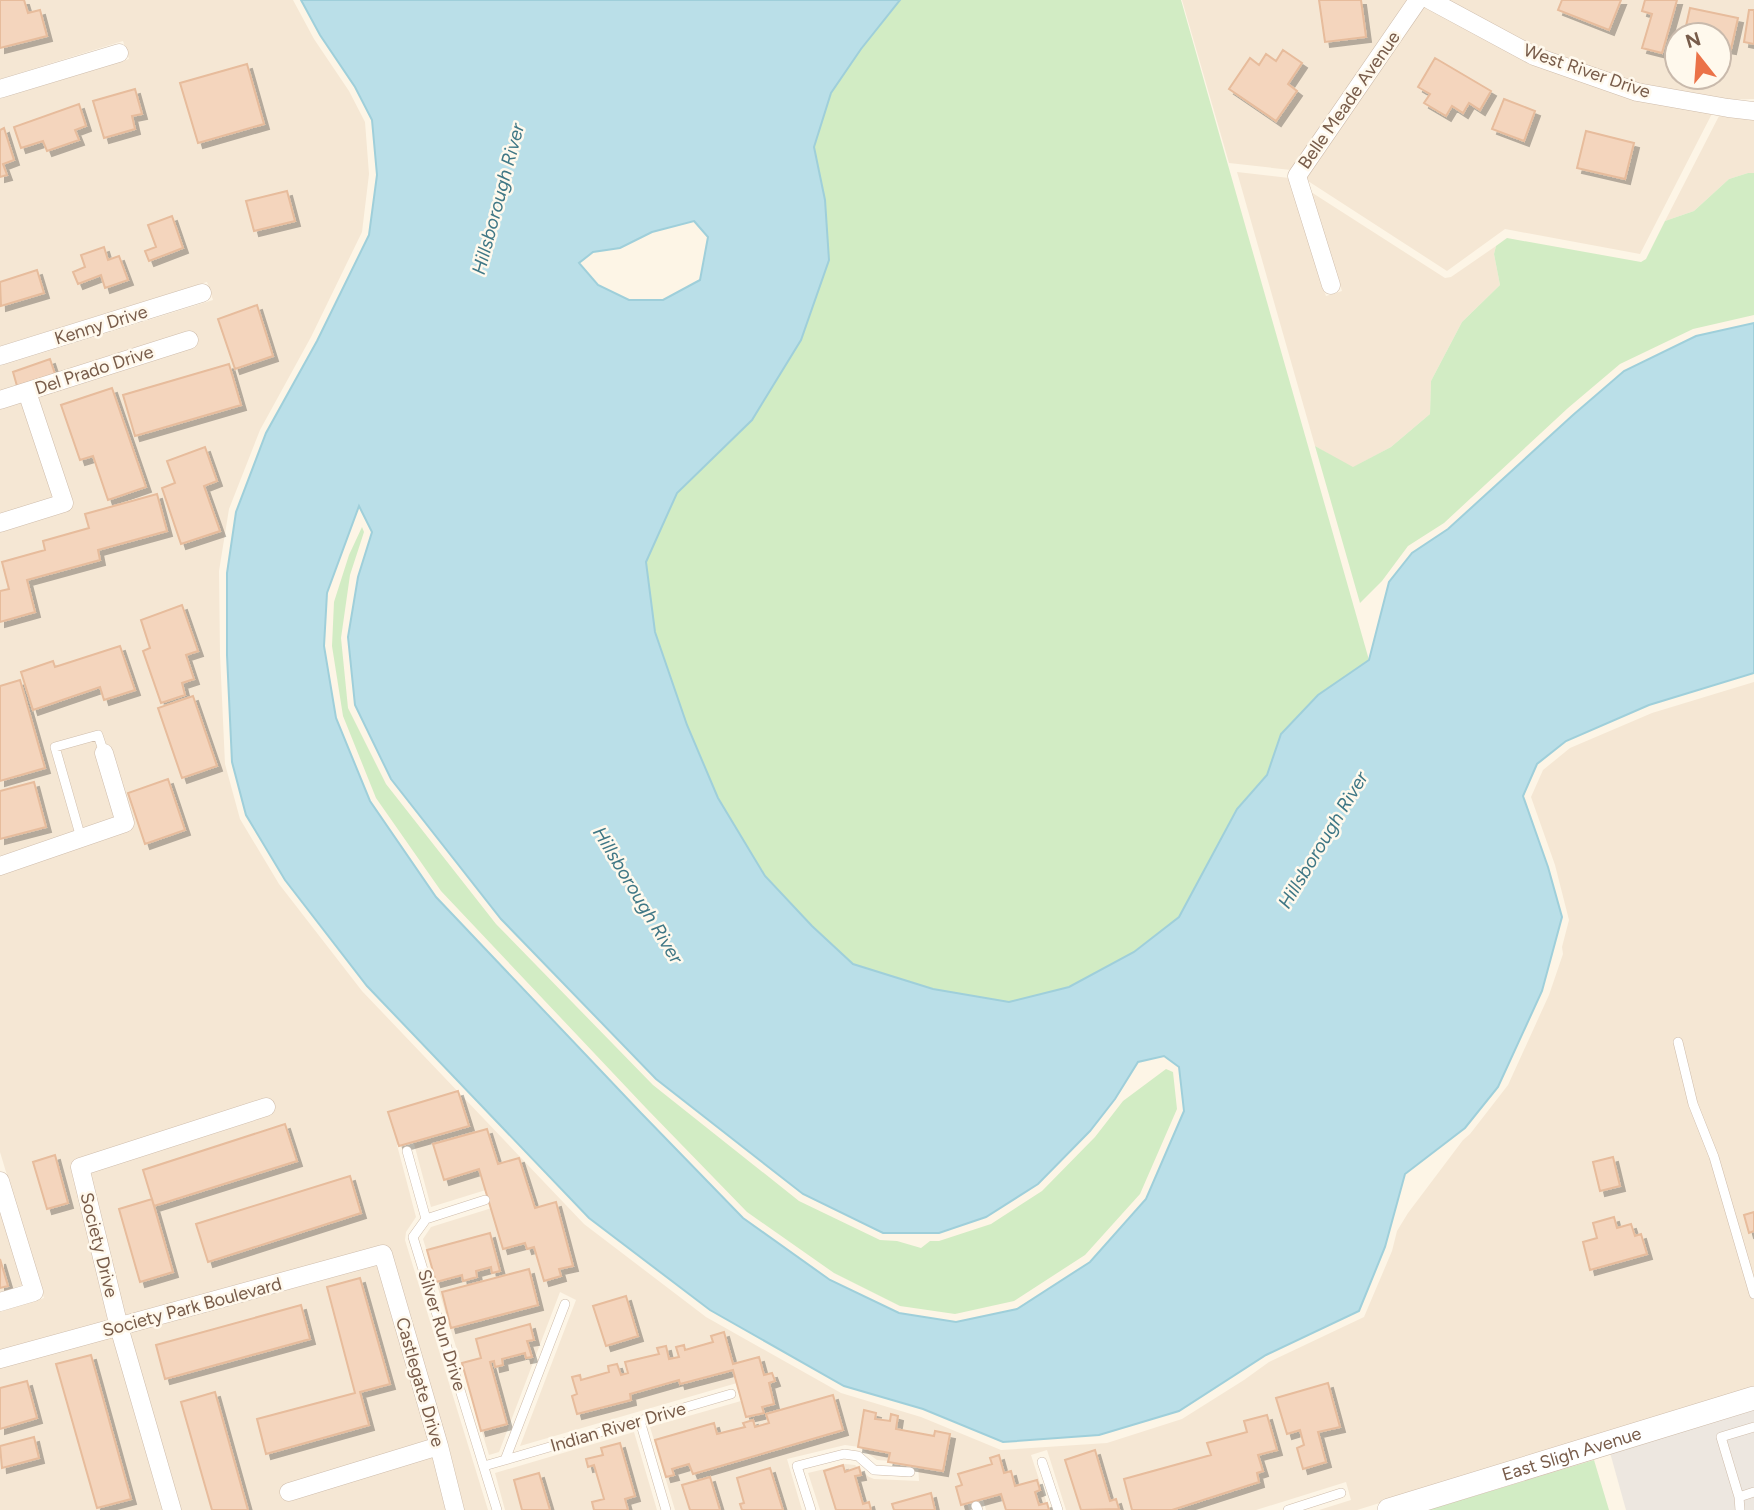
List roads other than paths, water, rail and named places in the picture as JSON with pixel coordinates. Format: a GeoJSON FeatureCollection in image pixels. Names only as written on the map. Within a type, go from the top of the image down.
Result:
{"type":"FeatureCollection","features":[{"type":"Feature","properties":{"kind":"street","name":"Belle Meade Avenue"},"geometry":{"type":"LineString","coordinates":[[1331,285],[1297,176],[1418,0]]}},
{"type":"Feature","properties":{"kind":"street","name":"West River Drive"},"geometry":{"type":"LineString","coordinates":[[1430,0],[1534,56],[1637,92],[1754,111]]}},
{"type":"Feature","properties":{"kind":"street"},"geometry":{"type":"LineString","coordinates":[[0,89],[118,53]]}},
{"type":"Feature","properties":{"kind":"street","name":"Kenny Drive"},"geometry":{"type":"LineString","coordinates":[[0,356],[202,293]]}},
{"type":"Feature","properties":{"kind":"street","name":"Del Prado Drive"},"geometry":{"type":"LineString","coordinates":[[0,400],[189,340]]}},
{"type":"Feature","properties":{"kind":"street"},"geometry":{"type":"LineString","coordinates":[[0,523],[64,503],[27,392]]}},
{"type":"Feature","properties":{"kind":"street"},"geometry":{"type":"LineString","coordinates":[[0,866],[125,822],[104,753]]}},
{"type":"Feature","properties":{"kind":"street","name":"Society Drive"},"geometry":{"type":"LineString","coordinates":[[172,1510],[119,1327],[80,1167],[266,1107]]}},
{"type":"Feature","properties":{"kind":"street"},"geometry":{"type":"LineString","coordinates":[[0,1181],[34,1292],[0,1302]]}},
{"type":"Feature","properties":{"kind":"street","name":"Society Park Boulevard"},"geometry":{"type":"LineString","coordinates":[[0,1359],[383,1254]]}},
{"type":"Feature","properties":{"kind":"street","name":"Castlegate Drive"},"geometry":{"type":"LineString","coordinates":[[383,1254],[456,1510]]}},
{"type":"Feature","properties":{"kind":"street","name":"East Sligh Avenue"},"geometry":{"type":"LineString","coordinates":[[1389,1510],[1753,1401]]}},
{"type":"Feature","properties":{"kind":"street"},"geometry":{"type":"LineString","coordinates":[[289,1492],[439,1446]]}},
{"type":"Feature","properties":{"kind":"lane"},"geometry":{"type":"LineString","coordinates":[[81,838],[55,747],[98,735],[104,753]]}},
{"type":"Feature","properties":{"kind":"lane"},"geometry":{"type":"LineString","coordinates":[[1678,1042],[1693,1104],[1714,1157],[1754,1294]]}},
{"type":"Feature","properties":{"kind":"lane"},"geometry":{"type":"LineString","coordinates":[[407,1151],[426,1219],[485,1200]]}},
{"type":"Feature","properties":{"kind":"lane","name":"Silver Run Drive"},"geometry":{"type":"LineString","coordinates":[[426,1219],[414,1237],[497,1510]]}},
{"type":"Feature","properties":{"kind":"lane"},"geometry":{"type":"LineString","coordinates":[[505,1460],[565,1304]]}},
{"type":"Feature","properties":{"kind":"lane","name":"Indian River Drive"},"geometry":{"type":"LineString","coordinates":[[484,1466],[731,1394]]}},
{"type":"Feature","properties":{"kind":"lane"},"geometry":{"type":"LineString","coordinates":[[640,1421],[666,1510]]}},
{"type":"Feature","properties":{"kind":"lane"},"geometry":{"type":"LineString","coordinates":[[1740,1510],[1739,1497],[1721,1437],[1754,1427]]}},
{"type":"Feature","properties":{"kind":"lane"},"geometry":{"type":"LineString","coordinates":[[811,1510],[797,1466],[844,1454],[858,1457],[874,1470],[910,1472]]}},
{"type":"Feature","properties":{"kind":"lane"},"geometry":{"type":"LineString","coordinates":[[1042,1462],[1058,1510]]}},
{"type":"Feature","properties":{"kind":"lane"},"geometry":{"type":"LineString","coordinates":[[1739,1497],[1754,1492]]}},
{"type":"Feature","properties":{"kind":"lane"},"geometry":{"type":"LineString","coordinates":[[1288,1510],[1341,1493]]}},
{"type":"Feature","properties":{"kind":"water","name":"Hillsborough River"},"geometry":{"type":"Polygon","coordinates":[[[301,0],[900,0],[861,49],[831,93],[814,147],[825,200],[829,260],[801,340],[752,420],[677,493],[646,562],[655,632],[687,725],[718,798],[765,876],[812,926],[853,964],[933,989],[1009,1002],[1069,987],[1134,952],[1179,917],[1237,809],[1267,775],[1281,734],[1318,695],[1369,660],[1389,582],[1412,553],[1448,529],[1624,371],[1696,336],[1754,323],[1754,673],[1649,705],[1566,741],[1537,764],[1523,796],[1562,917],[1542,991],[1498,1087],[1465,1128],[1405,1174],[1385,1247],[1359,1311],[1266,1355],[1179,1411],[1099,1435],[1003,1442],[923,1409],[844,1386],[710,1310],[589,1218],[367,986],[285,880],[246,815],[232,762],[227,655],[227,573],[236,512],[266,433],[317,341],[369,235],[377,175],[372,120],[355,87],[320,35],[301,0]],[[694,221],[652,232],[620,248],[593,252],[579,263],[598,285],[629,300],[663,300],[700,280],[708,237],[694,221]],[[359,506],[327,593],[324,646],[336,718],[370,801],[436,897],[641,1113],[743,1218],[830,1280],[899,1313],[956,1322],[1017,1309],[1090,1262],[1146,1199],[1184,1111],[1179,1067],[1164,1056],[1138,1062],[1115,1099],[1090,1131],[1038,1184],[986,1217],[939,1233],[883,1233],[803,1194],[656,1079],[501,919],[391,779],[355,705],[348,637],[358,577],[372,532],[359,506]]]}}]}
